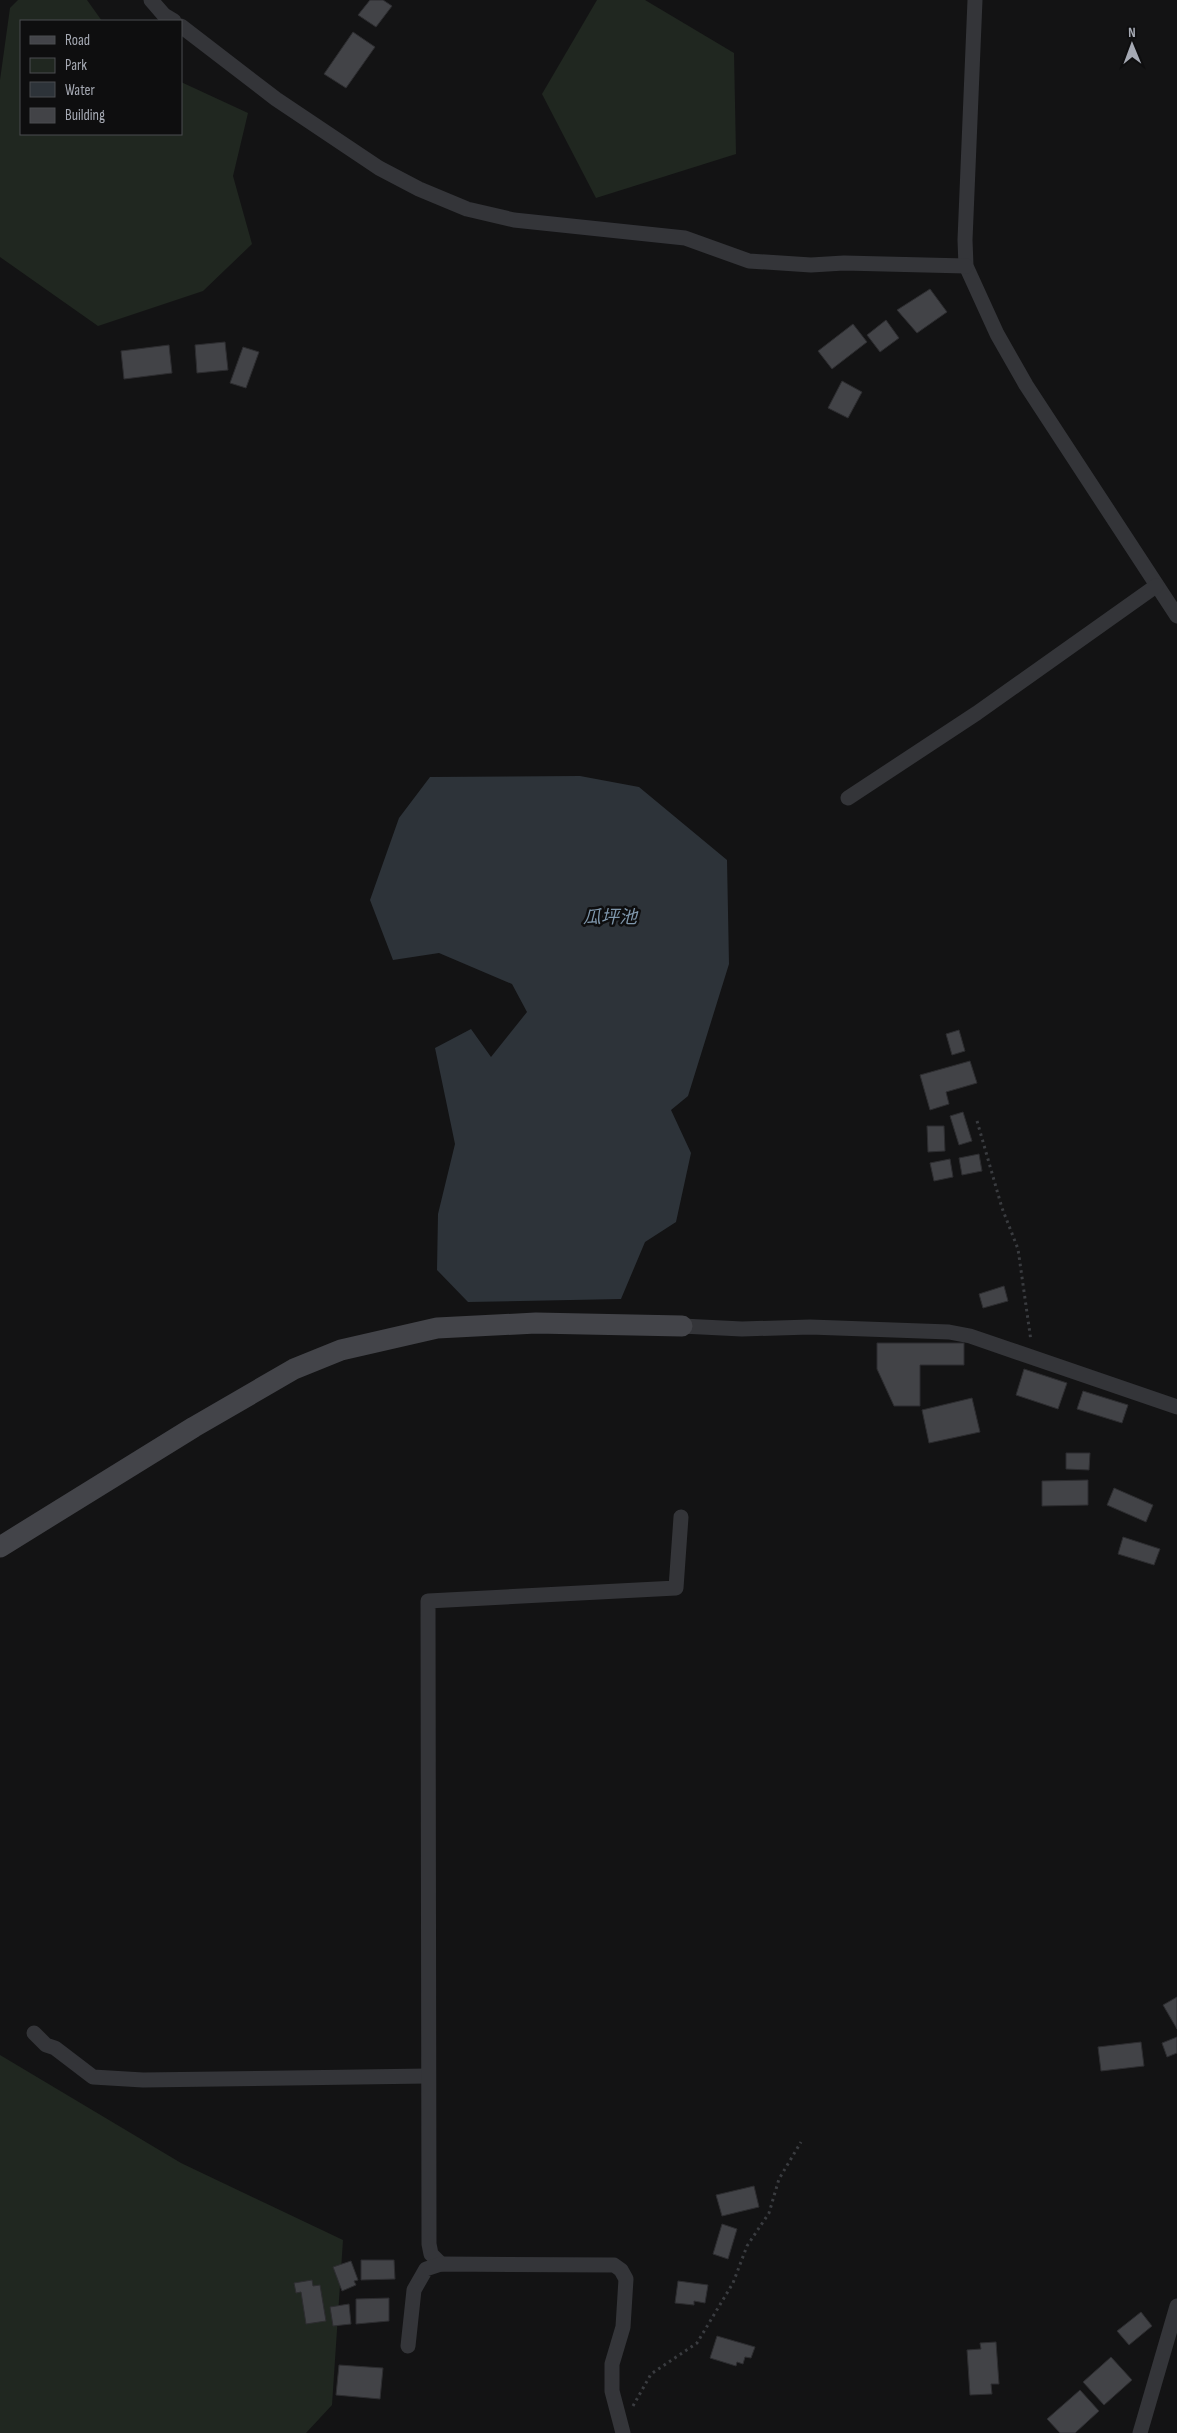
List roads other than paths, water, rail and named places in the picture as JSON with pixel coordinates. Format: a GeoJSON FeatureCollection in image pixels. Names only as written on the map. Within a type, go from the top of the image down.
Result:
{"type":"FeatureCollection","features":[{"type":"Feature","properties":{"kind":"street"},"geometry":{"type":"LineString","coordinates":[[151,0],[164,15],[172,20]]}},
{"type":"Feature","properties":{"kind":"street"},"geometry":{"type":"LineString","coordinates":[[974,0],[965,240],[966,266],[997,334],[1026,384],[1177,616]]}},
{"type":"Feature","properties":{"kind":"street"},"geometry":{"type":"LineString","coordinates":[[182,27],[276,99],[379,168],[418,189],[467,209],[514,220],[685,238],[749,261],[811,266],[844,263],[966,266]]}},
{"type":"Feature","properties":{"kind":"street"},"geometry":{"type":"LineString","coordinates":[[848,798],[977,713],[1156,586]]}},
{"type":"Feature","properties":{"kind":"street"},"geometry":{"type":"LineString","coordinates":[[0,1547],[210,1417],[294,1369],[341,1350],[437,1328],[536,1323],[742,1329],[810,1327],[949,1332],[970,1336],[1177,1407]]}},
{"type":"Feature","properties":{"kind":"street"},"geometry":{"type":"LineString","coordinates":[[441,2264],[431,2254],[429,2244],[428,1600],[676,1588],[681,1517]]}},
{"type":"Feature","properties":{"kind":"street"},"geometry":{"type":"LineString","coordinates":[[34,2033],[46,2045],[54,2048],[93,2077],[153,2080],[428,2076]]}},
{"type":"Feature","properties":{"kind":"street"},"geometry":{"type":"LineString","coordinates":[[408,2346],[414,2290],[426,2268],[441,2264],[594,2267],[614,2265],[621,2270],[626,2279],[622,2327],[612,2364],[612,2391],[621,2428]]}},
{"type":"Feature","properties":{"kind":"street"},"geometry":{"type":"LineString","coordinates":[[1140,2433],[1177,2306]]}},
{"type":"Feature","properties":{"kind":"water","name":"瓜坪池"},"geometry":{"type":"Polygon","coordinates":[[[580,776],[639,787],[727,860],[729,964],[688,1096],[671,1110],[691,1153],[676,1222],[645,1242],[621,1299],[468,1302],[437,1270],[438,1214],[455,1144],[435,1048],[471,1029],[491,1057],[527,1012],[512,984],[439,953],[393,960],[370,900],[399,818],[430,777],[580,776]]]}}]}
